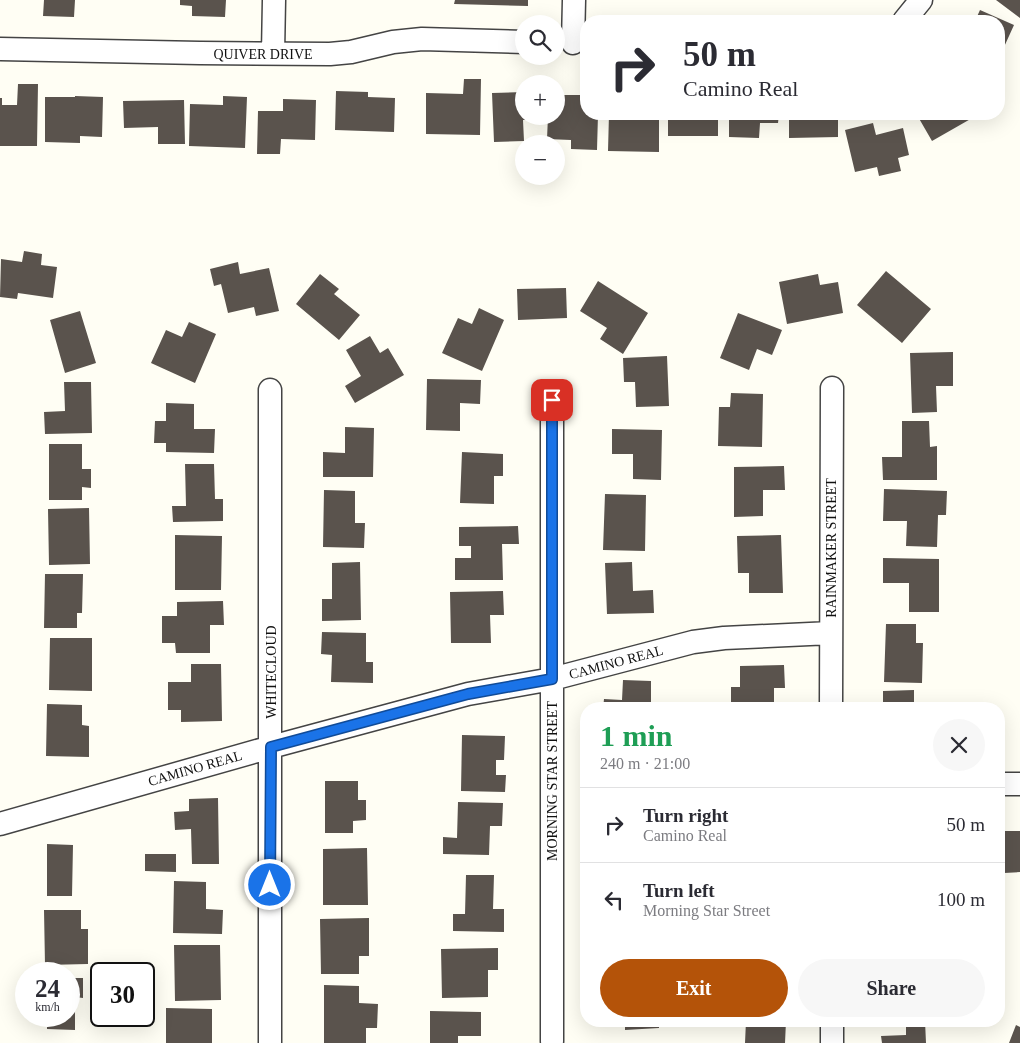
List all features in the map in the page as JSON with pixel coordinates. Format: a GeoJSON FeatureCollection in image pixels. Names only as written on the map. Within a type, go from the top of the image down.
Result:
{"type":"FeatureCollection","features":[{"type":"Feature","properties":{"kind":"street"},"geometry":{"type":"LineString","coordinates":[[273,53],[274,0]]}},
{"type":"Feature","properties":{"kind":"street"},"geometry":{"type":"LineString","coordinates":[[572,43],[574,0]]}},
{"type":"Feature","properties":{"kind":"street"},"geometry":{"type":"LineString","coordinates":[[909,15],[921,0]]}},
{"type":"Feature","properties":{"kind":"street","name":"QUIVER DRIVE"},"geometry":{"type":"LineString","coordinates":[[0,49],[330,54],[351,52],[393,42],[422,39],[515,42]]}},
{"type":"Feature","properties":{"kind":"street","name":"RAINMAKER STREET"},"geometry":{"type":"LineString","coordinates":[[831,702],[832,388]]}},
{"type":"Feature","properties":{"kind":"street","name":"WHITECLOUD"},"geometry":{"type":"LineString","coordinates":[[270,390],[270,1043]]}},
{"type":"Feature","properties":{"kind":"street","name":"MORNING STAR STREET"},"geometry":{"type":"LineString","coordinates":[[552,400],[552,1041]]}},
{"type":"Feature","properties":{"kind":"street","name":"CAMINO REAL"},"geometry":{"type":"LineString","coordinates":[[0,824],[271,747],[468,694],[552,679],[693,642],[724,638],[831,633]]}},
{"type":"Feature","properties":{"kind":"street"},"geometry":{"type":"LineString","coordinates":[[1005,784],[1020,784]]}},
{"type":"Feature","properties":{"kind":"street"},"geometry":{"type":"LineString","coordinates":[[832,1027],[832,1043]]}},
{"type":"Feature","properties":{"kind":"building"},"geometry":{"type":"Polygon","coordinates":[[[44,0],[75,0],[74,17],[43,16],[44,0]]]}},
{"type":"Feature","properties":{"kind":"building"},"geometry":{"type":"Polygon","coordinates":[[[180,0],[226,0],[225,17],[192,16],[192,6],[180,5],[180,0]]]}},
{"type":"Feature","properties":{"kind":"building"},"geometry":{"type":"Polygon","coordinates":[[[455,0],[528,0],[528,6],[454,4],[455,0]]]}},
{"type":"Feature","properties":{"kind":"building"},"geometry":{"type":"Polygon","coordinates":[[[996,0],[1020,0],[1020,18],[996,0]]]}},
{"type":"Feature","properties":{"kind":"building"},"geometry":{"type":"Polygon","coordinates":[[[980,10],[991,15],[978,15],[980,10]]]}},
{"type":"Feature","properties":{"kind":"building"},"geometry":{"type":"Polygon","coordinates":[[[1005,21],[1014,25],[1005,45],[1005,21]]]}},
{"type":"Feature","properties":{"kind":"building"},"geometry":{"type":"Polygon","coordinates":[[[464,79],[481,79],[480,135],[426,134],[426,93],[463,94],[464,79]]]}},
{"type":"Feature","properties":{"kind":"building"},"geometry":{"type":"Polygon","coordinates":[[[18,84],[38,84],[37,146],[0,146],[0,98],[2,98],[2,105],[17,105],[18,84]]]}},
{"type":"Feature","properties":{"kind":"building"},"geometry":{"type":"Polygon","coordinates":[[[336,91],[368,92],[368,97],[395,98],[394,132],[335,130],[336,91]]]}},
{"type":"Feature","properties":{"kind":"building"},"geometry":{"type":"Polygon","coordinates":[[[515,92],[515,125],[523,125],[524,135],[515,135],[515,141],[494,142],[492,93],[515,92]]]}},
{"type":"Feature","properties":{"kind":"building"},"geometry":{"type":"Polygon","coordinates":[[[565,95],[580,95],[580,120],[598,120],[597,150],[571,149],[571,140],[565,140],[565,135],[547,135],[548,125],[565,125],[565,95]]]}},
{"type":"Feature","properties":{"kind":"building"},"geometry":{"type":"Polygon","coordinates":[[[223,96],[247,97],[245,148],[189,146],[190,104],[223,105],[223,96]]]}},
{"type":"Feature","properties":{"kind":"building"},"geometry":{"type":"Polygon","coordinates":[[[45,97],[103,97],[102,137],[80,136],[80,143],[45,142],[45,97]]]}},
{"type":"Feature","properties":{"kind":"building"},"geometry":{"type":"Polygon","coordinates":[[[283,99],[316,100],[315,140],[281,139],[280,154],[257,154],[258,111],[283,111],[283,99]]]}},
{"type":"Feature","properties":{"kind":"building"},"geometry":{"type":"Polygon","coordinates":[[[184,100],[185,144],[158,144],[158,127],[124,128],[123,101],[184,100]]]}},
{"type":"Feature","properties":{"kind":"building"},"geometry":{"type":"Polygon","coordinates":[[[609,120],[659,120],[659,152],[608,151],[609,120]]]}},
{"type":"Feature","properties":{"kind":"building"},"geometry":{"type":"Polygon","coordinates":[[[668,120],[718,120],[718,136],[668,136],[668,120]]]}},
{"type":"Feature","properties":{"kind":"building"},"geometry":{"type":"Polygon","coordinates":[[[729,120],[778,120],[778,123],[760,123],[759,138],[729,137],[729,120]]]}},
{"type":"Feature","properties":{"kind":"building"},"geometry":{"type":"Polygon","coordinates":[[[789,120],[838,120],[838,137],[789,138],[789,120]]]}},
{"type":"Feature","properties":{"kind":"building"},"geometry":{"type":"Polygon","coordinates":[[[920,120],[969,120],[932,141],[920,120]]]}},
{"type":"Feature","properties":{"kind":"building"},"geometry":{"type":"Polygon","coordinates":[[[873,123],[876,135],[903,128],[909,155],[898,158],[901,171],[879,176],[877,167],[855,172],[845,130],[873,123]]]}},
{"type":"Feature","properties":{"kind":"building"},"geometry":{"type":"Polygon","coordinates":[[[24,251],[42,254],[41,265],[57,267],[53,298],[18,293],[17,299],[0,297],[1,259],[22,262],[24,251]]]}},
{"type":"Feature","properties":{"kind":"building"},"geometry":{"type":"Polygon","coordinates":[[[238,262],[240,274],[269,268],[279,311],[256,316],[254,307],[228,313],[221,284],[214,286],[210,269],[238,262]]]}},
{"type":"Feature","properties":{"kind":"building"},"geometry":{"type":"Polygon","coordinates":[[[886,271],[931,309],[902,343],[857,305],[886,271]]]}},
{"type":"Feature","properties":{"kind":"building"},"geometry":{"type":"Polygon","coordinates":[[[320,274],[339,289],[334,294],[360,315],[339,340],[296,304],[320,274]]]}},
{"type":"Feature","properties":{"kind":"building"},"geometry":{"type":"Polygon","coordinates":[[[818,274],[820,285],[838,282],[843,313],[787,324],[779,282],[818,274]]]}},
{"type":"Feature","properties":{"kind":"building"},"geometry":{"type":"Polygon","coordinates":[[[598,281],[648,313],[623,354],[600,339],[607,328],[580,311],[598,281]]]}},
{"type":"Feature","properties":{"kind":"building"},"geometry":{"type":"Polygon","coordinates":[[[566,288],[567,318],[518,320],[517,289],[566,288]]]}},
{"type":"Feature","properties":{"kind":"building"},"geometry":{"type":"Polygon","coordinates":[[[479,308],[504,320],[482,371],[442,353],[458,318],[472,324],[479,308]]]}},
{"type":"Feature","properties":{"kind":"building"},"geometry":{"type":"Polygon","coordinates":[[[80,311],[96,363],[65,373],[50,320],[80,311]]]}},
{"type":"Feature","properties":{"kind":"building"},"geometry":{"type":"Polygon","coordinates":[[[738,313],[782,330],[772,355],[757,349],[749,370],[720,358],[738,313]]]}},
{"type":"Feature","properties":{"kind":"building"},"geometry":{"type":"Polygon","coordinates":[[[189,322],[216,334],[195,383],[151,363],[166,330],[182,337],[189,322]]]}},
{"type":"Feature","properties":{"kind":"building"},"geometry":{"type":"Polygon","coordinates":[[[370,336],[380,353],[388,348],[404,375],[355,403],[345,386],[361,376],[346,350],[370,336]]]}},
{"type":"Feature","properties":{"kind":"building"},"geometry":{"type":"Polygon","coordinates":[[[953,352],[953,386],[936,386],[937,412],[912,413],[910,353],[953,352]]]}},
{"type":"Feature","properties":{"kind":"building"},"geometry":{"type":"Polygon","coordinates":[[[667,356],[669,406],[636,407],[635,382],[624,382],[623,358],[667,356]]]}},
{"type":"Feature","properties":{"kind":"building"},"geometry":{"type":"Polygon","coordinates":[[[427,379],[481,380],[480,404],[460,403],[460,431],[426,430],[427,379]]]}},
{"type":"Feature","properties":{"kind":"building"},"geometry":{"type":"Polygon","coordinates":[[[64,382],[91,382],[92,433],[45,434],[44,412],[65,411],[64,382]]]}},
{"type":"Feature","properties":{"kind":"building"},"geometry":{"type":"Polygon","coordinates":[[[731,393],[763,394],[762,447],[718,446],[719,407],[730,407],[731,393]]]}},
{"type":"Feature","properties":{"kind":"building"},"geometry":{"type":"Polygon","coordinates":[[[166,403],[194,404],[194,429],[215,429],[214,453],[166,452],[166,443],[154,443],[155,421],[166,421],[166,403]]]}},
{"type":"Feature","properties":{"kind":"building"},"geometry":{"type":"Polygon","coordinates":[[[902,421],[929,421],[930,447],[937,446],[937,480],[883,480],[882,457],[902,457],[902,421]]]}},
{"type":"Feature","properties":{"kind":"building"},"geometry":{"type":"Polygon","coordinates":[[[345,427],[374,428],[373,477],[323,477],[323,452],[345,453],[345,427]]]}},
{"type":"Feature","properties":{"kind":"building"},"geometry":{"type":"Polygon","coordinates":[[[612,429],[662,430],[661,480],[633,479],[633,454],[612,454],[612,429]]]}},
{"type":"Feature","properties":{"kind":"building"},"geometry":{"type":"Polygon","coordinates":[[[49,444],[82,444],[82,469],[91,469],[91,488],[82,487],[82,500],[49,500],[49,444]]]}},
{"type":"Feature","properties":{"kind":"building"},"geometry":{"type":"Polygon","coordinates":[[[462,452],[503,454],[503,476],[494,476],[494,504],[460,503],[462,452]]]}},
{"type":"Feature","properties":{"kind":"building"},"geometry":{"type":"Polygon","coordinates":[[[185,464],[214,464],[215,499],[223,499],[223,521],[173,522],[172,506],[186,506],[185,464]]]}},
{"type":"Feature","properties":{"kind":"building"},"geometry":{"type":"Polygon","coordinates":[[[784,466],[785,490],[763,490],[763,516],[734,517],[734,467],[784,466]]]}},
{"type":"Feature","properties":{"kind":"building"},"geometry":{"type":"Polygon","coordinates":[[[884,489],[947,491],[946,515],[938,515],[937,547],[906,546],[907,521],[883,521],[884,489]]]}},
{"type":"Feature","properties":{"kind":"building"},"geometry":{"type":"Polygon","coordinates":[[[324,490],[355,491],[355,523],[365,523],[364,548],[323,547],[324,490]]]}},
{"type":"Feature","properties":{"kind":"building"},"geometry":{"type":"Polygon","coordinates":[[[605,494],[646,495],[645,551],[603,550],[605,494]]]}},
{"type":"Feature","properties":{"kind":"building"},"geometry":{"type":"Polygon","coordinates":[[[89,508],[90,564],[49,565],[48,509],[89,508]]]}},
{"type":"Feature","properties":{"kind":"building"},"geometry":{"type":"Polygon","coordinates":[[[518,526],[519,544],[502,544],[503,580],[455,580],[455,558],[471,558],[471,546],[459,546],[459,527],[518,526]]]}},
{"type":"Feature","properties":{"kind":"building"},"geometry":{"type":"Polygon","coordinates":[[[175,535],[222,536],[221,590],[175,590],[175,535]]]}},
{"type":"Feature","properties":{"kind":"building"},"geometry":{"type":"Polygon","coordinates":[[[781,535],[783,593],[749,593],[749,573],[738,573],[737,536],[781,535]]]}},
{"type":"Feature","properties":{"kind":"building"},"geometry":{"type":"Polygon","coordinates":[[[883,558],[939,559],[939,612],[909,612],[909,583],[883,583],[883,558]]]}},
{"type":"Feature","properties":{"kind":"building"},"geometry":{"type":"Polygon","coordinates":[[[360,562],[361,620],[322,621],[322,599],[332,599],[332,563],[360,562]]]}},
{"type":"Feature","properties":{"kind":"building"},"geometry":{"type":"Polygon","coordinates":[[[632,562],[633,591],[653,590],[654,613],[607,614],[605,563],[632,562]]]}},
{"type":"Feature","properties":{"kind":"building"},"geometry":{"type":"Polygon","coordinates":[[[45,574],[83,574],[82,613],[77,613],[77,628],[44,628],[45,574]]]}},
{"type":"Feature","properties":{"kind":"building"},"geometry":{"type":"Polygon","coordinates":[[[503,591],[504,615],[490,615],[491,643],[451,643],[450,592],[503,591]]]}},
{"type":"Feature","properties":{"kind":"building"},"geometry":{"type":"Polygon","coordinates":[[[223,601],[224,625],[210,625],[210,653],[176,653],[175,643],[162,643],[162,616],[177,616],[177,602],[223,601]]]}},
{"type":"Feature","properties":{"kind":"building"},"geometry":{"type":"Polygon","coordinates":[[[886,624],[916,624],[916,643],[923,643],[922,683],[884,682],[886,624]]]}},
{"type":"Feature","properties":{"kind":"building"},"geometry":{"type":"Polygon","coordinates":[[[322,632],[366,633],[366,662],[373,662],[373,683],[331,682],[332,655],[321,654],[322,632]]]}},
{"type":"Feature","properties":{"kind":"building"},"geometry":{"type":"Polygon","coordinates":[[[50,638],[92,638],[92,691],[49,690],[50,638]]]}},
{"type":"Feature","properties":{"kind":"building"},"geometry":{"type":"Polygon","coordinates":[[[191,664],[221,664],[222,721],[181,722],[181,710],[168,710],[168,682],[191,682],[191,664]]]}},
{"type":"Feature","properties":{"kind":"building"},"geometry":{"type":"Polygon","coordinates":[[[784,665],[785,688],[774,688],[774,702],[731,702],[731,687],[740,687],[740,666],[784,665]]]}},
{"type":"Feature","properties":{"kind":"building"},"geometry":{"type":"Polygon","coordinates":[[[623,680],[651,681],[651,702],[604,702],[604,699],[622,700],[623,680]]]}},
{"type":"Feature","properties":{"kind":"building"},"geometry":{"type":"Polygon","coordinates":[[[914,690],[914,702],[883,702],[883,691],[914,690]]]}},
{"type":"Feature","properties":{"kind":"building"},"geometry":{"type":"Polygon","coordinates":[[[47,704],[82,705],[82,725],[89,726],[89,757],[46,756],[47,704]]]}},
{"type":"Feature","properties":{"kind":"building"},"geometry":{"type":"Polygon","coordinates":[[[462,735],[505,736],[504,760],[496,760],[496,775],[506,775],[505,792],[461,791],[462,735]]]}},
{"type":"Feature","properties":{"kind":"building"},"geometry":{"type":"Polygon","coordinates":[[[325,781],[358,781],[358,800],[366,800],[366,820],[353,821],[353,833],[325,833],[325,781]]]}},
{"type":"Feature","properties":{"kind":"building"},"geometry":{"type":"Polygon","coordinates":[[[218,798],[219,864],[192,864],[191,829],[175,830],[174,812],[189,811],[189,799],[218,798]]]}},
{"type":"Feature","properties":{"kind":"building"},"geometry":{"type":"Polygon","coordinates":[[[458,802],[503,803],[502,826],[490,826],[489,855],[443,854],[443,837],[457,838],[458,802]]]}},
{"type":"Feature","properties":{"kind":"building"},"geometry":{"type":"Polygon","coordinates":[[[1005,831],[1020,831],[1020,872],[1005,873],[1005,831]]]}},
{"type":"Feature","properties":{"kind":"building"},"geometry":{"type":"Polygon","coordinates":[[[47,844],[73,845],[72,896],[47,896],[47,844]]]}},
{"type":"Feature","properties":{"kind":"building"},"geometry":{"type":"Polygon","coordinates":[[[367,848],[368,905],[323,905],[323,849],[367,848]]]}},
{"type":"Feature","properties":{"kind":"building"},"geometry":{"type":"Polygon","coordinates":[[[145,854],[176,854],[176,872],[145,871],[145,854]]]}},
{"type":"Feature","properties":{"kind":"building"},"geometry":{"type":"Polygon","coordinates":[[[466,875],[494,875],[493,909],[504,909],[504,932],[453,931],[453,914],[465,914],[466,875]]]}},
{"type":"Feature","properties":{"kind":"building"},"geometry":{"type":"Polygon","coordinates":[[[174,881],[206,882],[206,909],[223,910],[222,934],[173,933],[174,881]]]}},
{"type":"Feature","properties":{"kind":"building"},"geometry":{"type":"Polygon","coordinates":[[[44,910],[81,910],[81,929],[88,929],[88,964],[80,964],[80,962],[45,962],[44,910]]]}},
{"type":"Feature","properties":{"kind":"building"},"geometry":{"type":"Polygon","coordinates":[[[369,918],[369,956],[359,956],[359,974],[321,974],[320,919],[369,918]]]}},
{"type":"Feature","properties":{"kind":"building"},"geometry":{"type":"Polygon","coordinates":[[[174,945],[220,945],[221,1000],[175,1001],[174,945]]]}},
{"type":"Feature","properties":{"kind":"building"},"geometry":{"type":"Polygon","coordinates":[[[498,948],[498,970],[488,970],[488,997],[442,998],[441,949],[498,948]]]}},
{"type":"Feature","properties":{"kind":"building"},"geometry":{"type":"Polygon","coordinates":[[[80,978],[83,978],[83,998],[80,998],[80,978]]]}},
{"type":"Feature","properties":{"kind":"building"},"geometry":{"type":"Polygon","coordinates":[[[324,985],[359,986],[359,1003],[378,1004],[377,1028],[366,1028],[366,1043],[324,1043],[324,985]]]}},
{"type":"Feature","properties":{"kind":"building"},"geometry":{"type":"Polygon","coordinates":[[[166,1008],[212,1009],[212,1043],[166,1043],[166,1008]]]}},
{"type":"Feature","properties":{"kind":"building"},"geometry":{"type":"Polygon","coordinates":[[[430,1011],[481,1012],[481,1036],[458,1036],[458,1043],[430,1043],[430,1011]]]}},
{"type":"Feature","properties":{"kind":"building"},"geometry":{"type":"Polygon","coordinates":[[[1016,1025],[1020,1027],[1020,1043],[1009,1043],[1016,1025]]]}},
{"type":"Feature","properties":{"kind":"building"},"geometry":{"type":"Polygon","coordinates":[[[47,1027],[75,1027],[75,1030],[47,1029],[47,1027]]]}},
{"type":"Feature","properties":{"kind":"building"},"geometry":{"type":"Polygon","coordinates":[[[625,1027],[659,1027],[659,1028],[625,1030],[625,1027]]]}},
{"type":"Feature","properties":{"kind":"building"},"geometry":{"type":"Polygon","coordinates":[[[746,1027],[786,1027],[785,1043],[745,1043],[746,1027]]]}},
{"type":"Feature","properties":{"kind":"building"},"geometry":{"type":"Polygon","coordinates":[[[906,1027],[925,1027],[926,1043],[882,1043],[881,1036],[906,1035],[906,1027]]]}},
{"type":"Feature","properties":{"kind":"route"},"geometry":{"type":"LineString","coordinates":[[270,885],[271,747],[468,694],[552,679],[552,400]]}}]}
